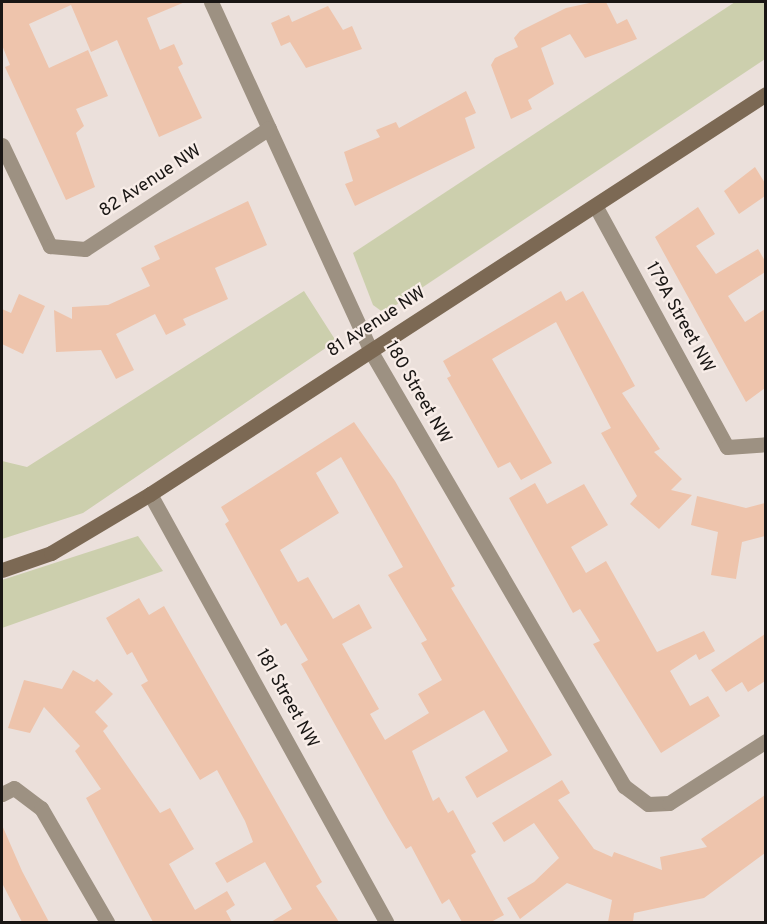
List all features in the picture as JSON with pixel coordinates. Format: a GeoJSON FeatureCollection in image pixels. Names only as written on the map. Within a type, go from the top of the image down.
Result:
{"type":"FeatureCollection","features":[{"type":"Feature","properties":{"kind":"street","name":"180 Street NW"},"geometry":{"type":"LineString","coordinates":[[210,2],[370,350],[624,786],[648,804],[669,803],[765,741]]}},
{"type":"Feature","properties":{"kind":"street","name":"81 Avenue NW"},"geometry":{"type":"LineString","coordinates":[[2,570],[51,553],[150,494],[370,350],[596,207],[765,94]]}},
{"type":"Feature","properties":{"kind":"street","name":"82 Avenue NW"},"geometry":{"type":"LineString","coordinates":[[2,144],[50,246],[85,249],[269,128]]}},
{"type":"Feature","properties":{"kind":"street","name":"179A Street NW"},"geometry":{"type":"LineString","coordinates":[[596,207],[727,447],[765,444]]}},
{"type":"Feature","properties":{"kind":"street","name":"181 Street NW"},"geometry":{"type":"LineString","coordinates":[[150,494],[386,922]]}},
{"type":"Feature","properties":{"kind":"street"},"geometry":{"type":"LineString","coordinates":[[8,791],[41,808],[107,922]]}},
{"type":"Feature","properties":{"kind":"green space"},"geometry":{"type":"Polygon","coordinates":[[[735,2],[765,2],[765,59],[384,313],[373,305],[353,253],[735,2]]]}},
{"type":"Feature","properties":{"kind":"green space"},"geometry":{"type":"Polygon","coordinates":[[[304,291],[336,341],[83,513],[2,539],[2,461],[27,467],[304,291]]]}},
{"type":"Feature","properties":{"kind":"green space"},"geometry":{"type":"Polygon","coordinates":[[[138,536],[163,571],[2,628],[2,580],[138,536]]]}},
{"type":"Feature","properties":{"kind":"building"},"geometry":{"type":"Polygon","coordinates":[[[2,2],[185,2],[147,18],[160,50],[174,44],[183,64],[178,67],[202,118],[159,137],[117,40],[91,52],[71,5],[29,24],[49,68],[88,50],[108,96],[76,109],[84,126],[76,133],[95,187],[66,200],[5,67],[10,65],[2,45],[2,2]]]}},
{"type":"Feature","properties":{"kind":"building"},"geometry":{"type":"Polygon","coordinates":[[[606,2],[617,24],[627,19],[637,39],[585,58],[570,34],[541,48],[554,84],[528,100],[532,109],[511,119],[491,65],[495,58],[518,47],[514,38],[520,31],[566,8],[606,2]]]}},
{"type":"Feature","properties":{"kind":"building"},"geometry":{"type":"Polygon","coordinates":[[[328,6],[343,30],[352,26],[362,49],[306,68],[290,42],[281,46],[271,23],[289,15],[292,22],[328,6]]]}},
{"type":"Feature","properties":{"kind":"building"},"geometry":{"type":"Polygon","coordinates":[[[466,91],[476,113],[465,118],[475,148],[355,206],[345,184],[353,181],[344,152],[380,137],[376,130],[396,122],[399,128],[466,91]]]}},
{"type":"Feature","properties":{"kind":"building"},"geometry":{"type":"Polygon","coordinates":[[[755,167],[765,183],[765,196],[739,214],[724,191],[755,167]]]}},
{"type":"Feature","properties":{"kind":"building"},"geometry":{"type":"Polygon","coordinates":[[[248,201],[267,245],[215,268],[228,299],[183,319],[186,325],[166,335],[155,314],[116,334],[134,370],[116,379],[101,350],[56,352],[54,310],[72,319],[72,307],[108,305],[150,286],[141,268],[160,259],[154,246],[248,201]]]}},
{"type":"Feature","properties":{"kind":"building"},"geometry":{"type":"Polygon","coordinates":[[[698,207],[715,234],[696,246],[716,274],[758,249],[765,261],[765,272],[728,296],[745,322],[765,309],[765,388],[746,402],[655,237],[698,207]]]}},
{"type":"Feature","properties":{"kind":"building"},"geometry":{"type":"Polygon","coordinates":[[[561,291],[566,301],[583,291],[635,386],[622,393],[660,449],[654,452],[682,479],[671,490],[692,495],[659,529],[630,504],[637,496],[601,433],[611,428],[556,322],[492,359],[552,463],[521,480],[510,462],[498,468],[447,378],[451,376],[443,361],[561,291]]]}},
{"type":"Feature","properties":{"kind":"building"},"geometry":{"type":"Polygon","coordinates":[[[19,294],[45,306],[23,354],[2,344],[2,309],[11,313],[19,294]]]}},
{"type":"Feature","properties":{"kind":"building"},"geometry":{"type":"Polygon","coordinates":[[[354,422],[395,481],[455,586],[451,588],[552,755],[477,798],[465,777],[508,751],[484,710],[412,751],[433,801],[439,797],[448,813],[453,810],[476,852],[471,855],[504,915],[491,922],[462,922],[449,899],[442,904],[411,846],[406,849],[388,819],[301,664],[308,660],[286,623],[281,626],[225,524],[229,521],[221,507],[354,422]],[[341,457],[316,473],[339,513],[280,550],[298,582],[308,577],[333,619],[359,604],[372,628],[342,644],[379,709],[370,714],[385,740],[429,713],[418,694],[442,680],[421,643],[427,640],[388,575],[403,567],[341,457]]]}},
{"type":"Feature","properties":{"kind":"building"},"geometry":{"type":"Polygon","coordinates":[[[535,483],[547,504],[584,484],[608,525],[571,547],[586,573],[606,561],[657,652],[704,631],[715,651],[699,660],[696,654],[670,671],[690,706],[708,696],[720,716],[661,753],[593,644],[600,641],[580,609],[573,613],[509,498],[535,483]]]}},
{"type":"Feature","properties":{"kind":"building"},"geometry":{"type":"Polygon","coordinates":[[[697,496],[746,508],[765,503],[765,536],[742,542],[736,579],[711,575],[718,532],[691,525],[697,496]]]}},
{"type":"Feature","properties":{"kind":"building"},"geometry":{"type":"Polygon","coordinates":[[[139,598],[149,615],[164,606],[322,882],[316,886],[339,922],[271,922],[292,909],[265,862],[227,883],[215,863],[253,842],[245,821],[217,770],[200,780],[141,685],[148,681],[132,652],[127,655],[106,618],[139,598]]]}},
{"type":"Feature","properties":{"kind":"building"},"geometry":{"type":"Polygon","coordinates":[[[765,634],[765,681],[748,692],[742,682],[726,692],[711,670],[765,634]]]}},
{"type":"Feature","properties":{"kind":"building"},"geometry":{"type":"Polygon","coordinates":[[[73,670],[94,682],[97,679],[113,694],[95,712],[108,726],[103,731],[160,813],[170,808],[194,849],[169,864],[195,910],[227,891],[235,905],[226,911],[232,922],[153,922],[86,798],[101,789],[75,751],[80,746],[44,707],[30,733],[8,728],[24,680],[62,689],[73,670]]]}},
{"type":"Feature","properties":{"kind":"building"},"geometry":{"type":"Polygon","coordinates":[[[562,780],[570,793],[558,800],[594,849],[612,857],[614,852],[662,870],[660,857],[707,847],[701,839],[765,795],[765,853],[704,898],[634,913],[633,922],[608,922],[612,900],[567,883],[520,919],[507,898],[534,882],[559,858],[534,823],[504,842],[492,823],[562,780]]]}},
{"type":"Feature","properties":{"kind":"building"},"geometry":{"type":"Polygon","coordinates":[[[2,825],[22,871],[49,922],[22,922],[2,883],[2,825]]]}}]}
